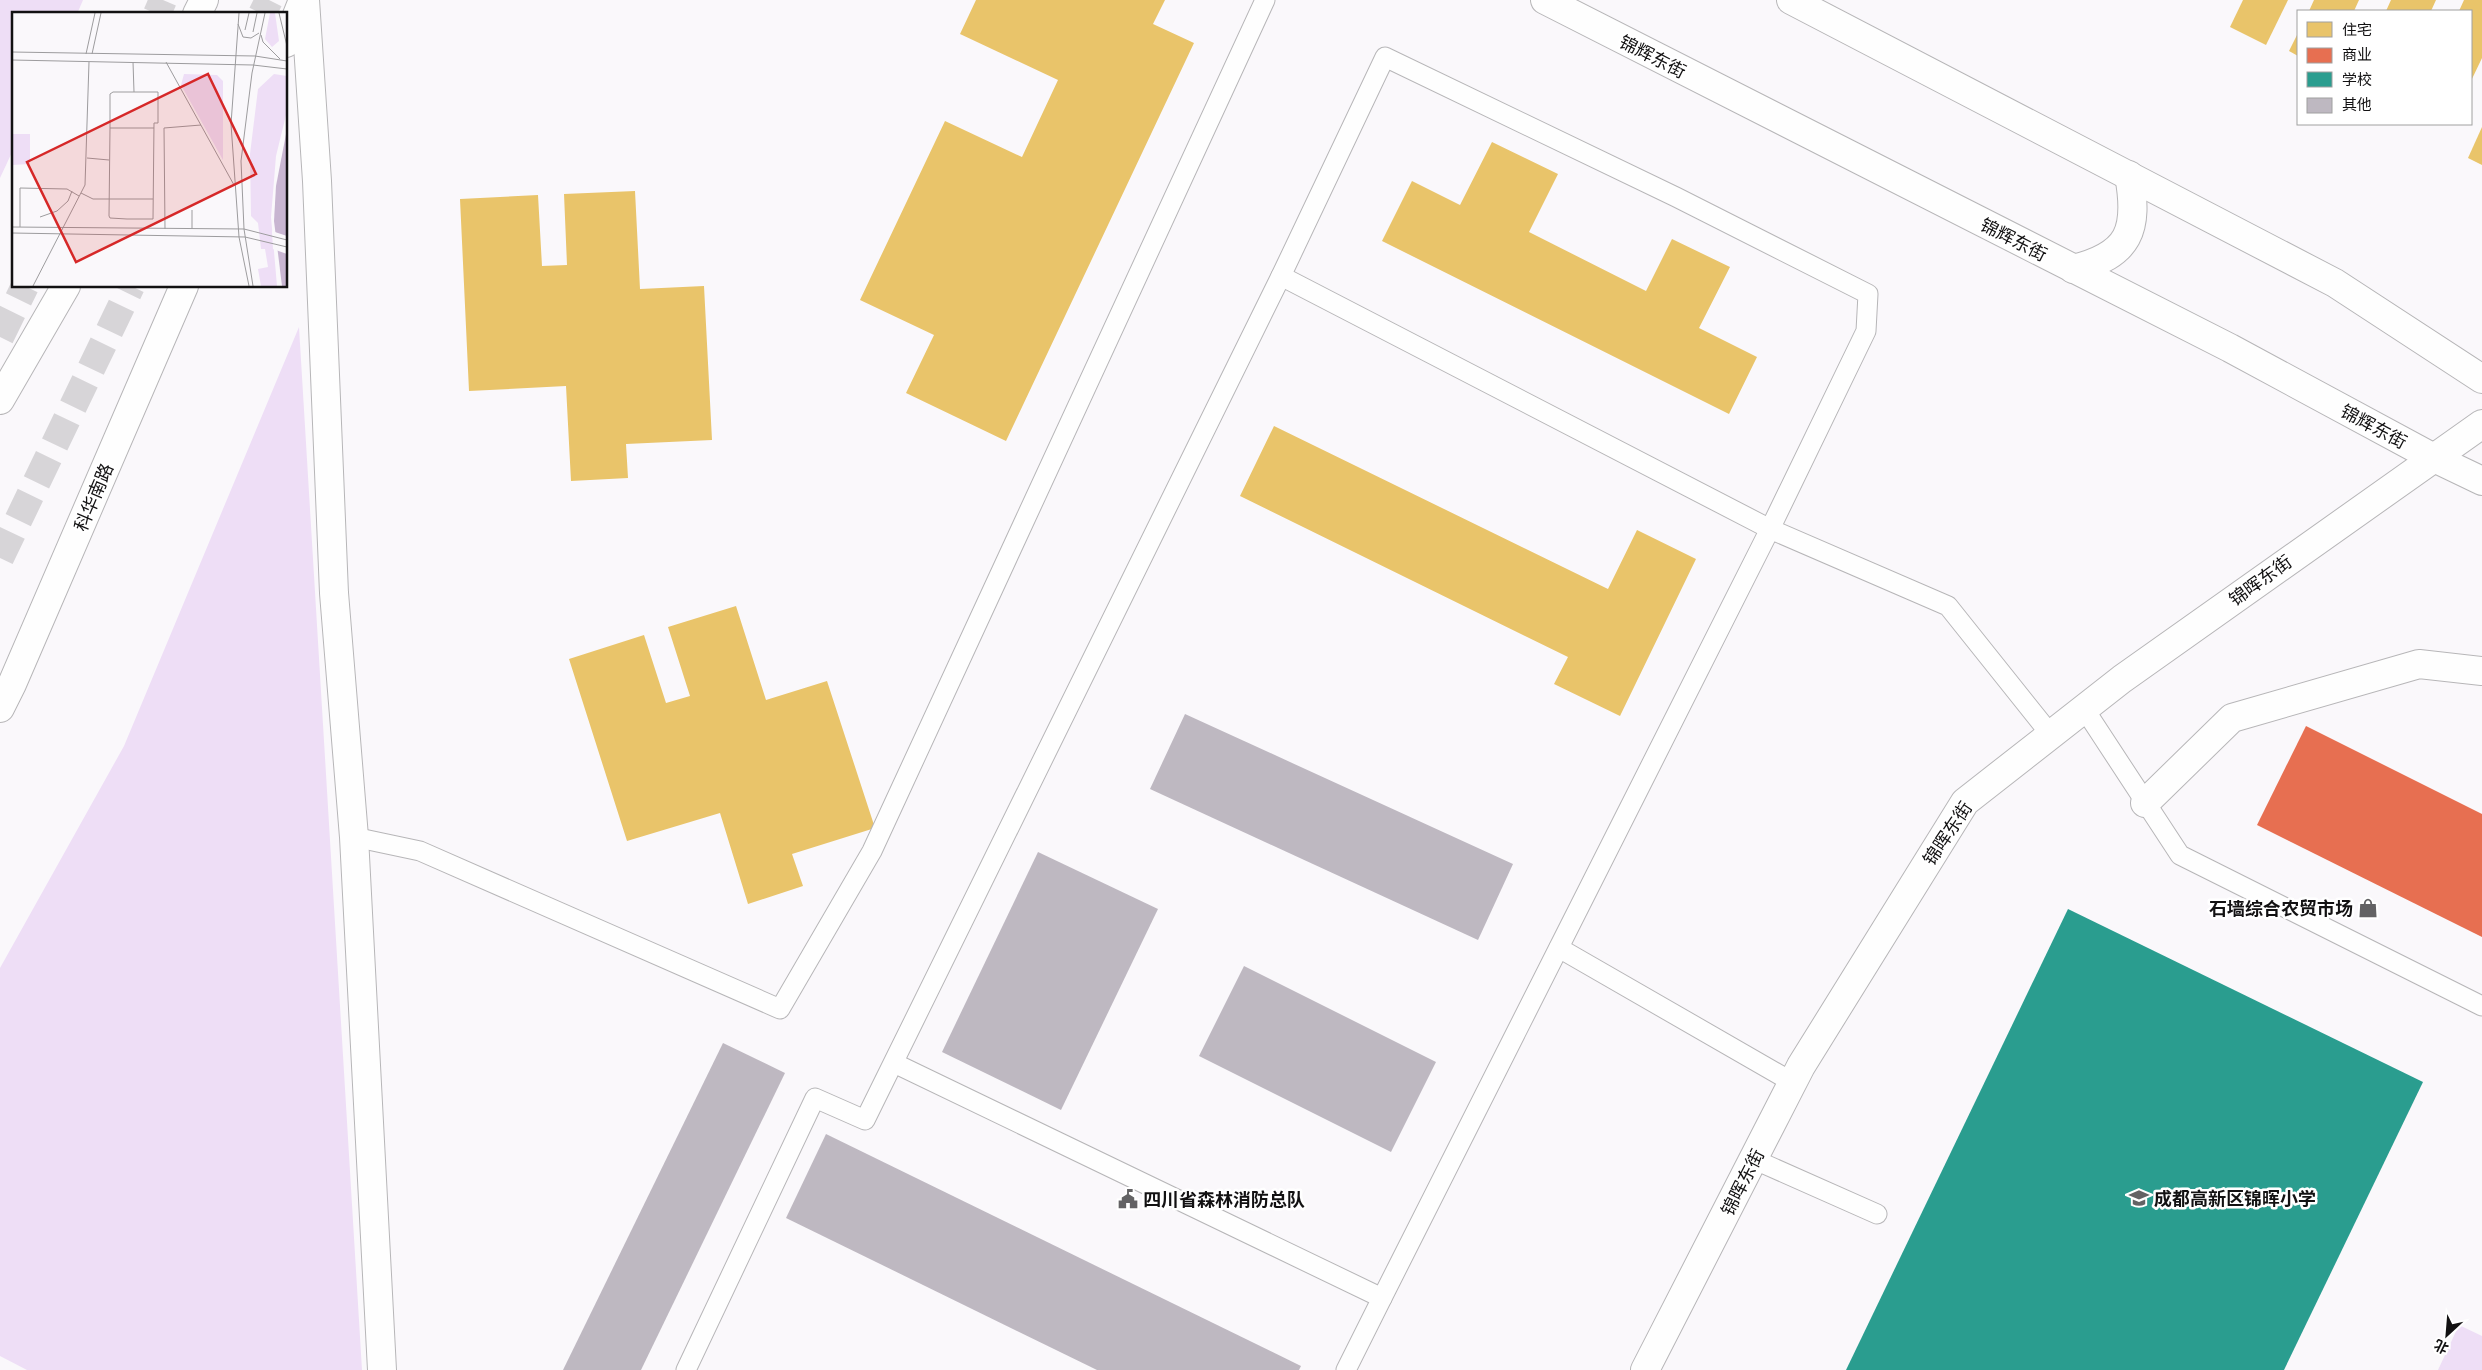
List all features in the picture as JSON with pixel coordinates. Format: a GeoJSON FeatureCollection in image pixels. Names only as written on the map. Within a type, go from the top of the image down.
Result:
{"type":"FeatureCollection","features":[{"type":"Feature","properties":{"kind":"street"},"geometry":{"type":"LineString","coordinates":[[199,12],[204,0]]}},
{"type":"Feature","properties":{"kind":"street"},"geometry":{"type":"LineString","coordinates":[[288,38],[304,0]]}},
{"type":"Feature","properties":{"kind":"street"},"geometry":{"type":"LineString","coordinates":[[304,0],[317,181],[334,593],[354,837],[382,1370]]}},
{"type":"Feature","properties":{"kind":"street","name":"锦辉东街"},"geometry":{"type":"LineString","coordinates":[[1545,0],[2230,348],[2432,457],[2482,481]]}},
{"type":"Feature","properties":{"kind":"street"},"geometry":{"type":"LineString","coordinates":[[1791,0],[2335,283],[2482,379]]}},
{"type":"Feature","properties":{"kind":"street"},"geometry":{"type":"LineString","coordinates":[[2073,268],[2096,263],[2119,247],[2132,227],[2134,202],[2129,175]]}},
{"type":"Feature","properties":{"kind":"street"},"geometry":{"type":"LineString","coordinates":[[0,400],[65,288]]}},
{"type":"Feature","properties":{"kind":"street","name":"科华南路"},"geometry":{"type":"LineString","coordinates":[[0,708],[183,288]]}},
{"type":"Feature","properties":{"kind":"street","name":"锦晖东街"},"geometry":{"type":"LineString","coordinates":[[1645,1370],[1792,1082],[1964,802],[2085,710],[2122,679],[2432,457],[2482,424]]}},
{"type":"Feature","properties":{"kind":"street"},"geometry":{"type":"LineString","coordinates":[[2145,803],[2232,718],[2419,664],[2482,671]]}},
{"type":"Feature","properties":{"kind":"lane"},"geometry":{"type":"LineString","coordinates":[[354,837],[420,851],[780,1008],[872,852],[1265,0]]}},
{"type":"Feature","properties":{"kind":"lane"},"geometry":{"type":"LineString","coordinates":[[686,1370],[815,1098],[864,1120],[1281,276],[1385,57],[1676,197],[1868,294],[1866,332],[1770,529],[1346,1370]]}},
{"type":"Feature","properties":{"kind":"lane"},"geometry":{"type":"LineString","coordinates":[[1281,276],[1770,529],[1948,606],[2051,735]]}},
{"type":"Feature","properties":{"kind":"lane"},"geometry":{"type":"LineString","coordinates":[[2085,710],[2180,855],[2482,1006]]}},
{"type":"Feature","properties":{"kind":"lane"},"geometry":{"type":"LineString","coordinates":[[1558,948],[1792,1082]]}},
{"type":"Feature","properties":{"kind":"lane"},"geometry":{"type":"LineString","coordinates":[[894,1062],[1382,1298]]}},
{"type":"Feature","properties":{"kind":"lane"},"geometry":{"type":"LineString","coordinates":[[1753,1159],[1877,1214]]}},
{"type":"Feature","properties":{"kind":"shaded area"},"geometry":{"type":"Polygon","coordinates":[[[0,0],[83,0],[78,12],[12,12],[12,152],[0,178],[0,0]]]}},
{"type":"Feature","properties":{"kind":"shaded area"},"geometry":{"type":"Polygon","coordinates":[[[299,327],[362,1370],[27,1370],[0,1356],[0,968],[124,746],[299,327]]]}},
{"type":"Feature","properties":{"kind":"shaded area"},"geometry":{"type":"Polygon","coordinates":[[[2459,1325],[2482,1336],[2482,1370],[2438,1370],[2459,1325]]]}},
{"type":"Feature","properties":{"kind":"building: 住宅"},"geometry":{"type":"Polygon","coordinates":[[[976,0],[1165,0],[1153,24],[1194,43],[1006,441],[906,393],[934,335],[860,300],[945,121],[1022,157],[1058,80],[960,34],[976,0]]]}},
{"type":"Feature","properties":{"kind":"building: 住宅"},"geometry":{"type":"Polygon","coordinates":[[[2243,0],[2288,0],[2266,45],[2230,27],[2243,0]]]}},
{"type":"Feature","properties":{"kind":"building: 住宅"},"geometry":{"type":"Polygon","coordinates":[[[2314,0],[2359,0],[2354,10],[2309,10],[2314,0]]]}},
{"type":"Feature","properties":{"kind":"building: 住宅"},"geometry":{"type":"Polygon","coordinates":[[[2391,0],[2436,0],[2431,10],[2386,10],[2391,0]]]}},
{"type":"Feature","properties":{"kind":"building: 住宅"},"geometry":{"type":"Polygon","coordinates":[[[2464,0],[2482,0],[2482,58],[2472,79],[2472,10],[2459,10],[2464,0]]]}},
{"type":"Feature","properties":{"kind":"building: 住宅"},"geometry":{"type":"Polygon","coordinates":[[[2297,35],[2297,55],[2289,51],[2297,35]]]}},
{"type":"Feature","properties":{"kind":"building: 住宅"},"geometry":{"type":"Polygon","coordinates":[[[2482,127],[2482,165],[2468,158],[2482,127]]]}},
{"type":"Feature","properties":{"kind":"building: 住宅"},"geometry":{"type":"Polygon","coordinates":[[[1492,142],[1558,174],[1529,232],[1646,291],[1672,239],[1730,267],[1699,328],[1757,357],[1729,414],[1382,241],[1412,181],[1460,205],[1492,142]]]}},
{"type":"Feature","properties":{"kind":"building: 住宅"},"geometry":{"type":"Polygon","coordinates":[[[635,191],[640,289],[704,286],[712,440],[626,444],[628,478],[571,481],[566,386],[469,391],[460,199],[538,195],[542,266],[567,265],[564,194],[635,191]]]}},
{"type":"Feature","properties":{"kind":"building: 住宅"},"geometry":{"type":"Polygon","coordinates":[[[1274,426],[1608,589],[1637,530],[1696,559],[1620,716],[1554,684],[1568,657],[1240,496],[1274,426]]]}},
{"type":"Feature","properties":{"kind":"building: 住宅"},"geometry":{"type":"Polygon","coordinates":[[[736,606],[766,700],[827,681],[875,828],[792,854],[803,886],[748,904],[720,813],[627,841],[569,659],[644,635],[666,703],[690,696],[668,627],[736,606]]]}},
{"type":"Feature","properties":{"kind":"building: 商业"},"geometry":{"type":"Polygon","coordinates":[[[2306,726],[2482,814],[2482,937],[2257,825],[2306,726]]]}},
{"type":"Feature","properties":{"kind":"building: 学校"},"geometry":{"type":"Polygon","coordinates":[[[2068,909],[2423,1082],[2284,1370],[1846,1370],[2068,909]]]}},
{"type":"Feature","properties":{"kind":"building: 其他"},"geometry":{"type":"Polygon","coordinates":[[[1185,714],[1513,864],[1478,940],[1150,789],[1185,714]]]}},
{"type":"Feature","properties":{"kind":"building: 其他"},"geometry":{"type":"Polygon","coordinates":[[[1038,852],[1158,909],[1061,1110],[942,1052],[1038,852]]]}},
{"type":"Feature","properties":{"kind":"building: 其他"},"geometry":{"type":"Polygon","coordinates":[[[1244,966],[1436,1062],[1391,1152],[1199,1056],[1244,966]]]}},
{"type":"Feature","properties":{"kind":"building: 其他"},"geometry":{"type":"Polygon","coordinates":[[[723,1043],[785,1073],[641,1370],[563,1370],[723,1043]]]}},
{"type":"Feature","properties":{"kind":"building: 其他"},"geometry":{"type":"Polygon","coordinates":[[[826,1134],[1301,1366],[1299,1370],[1097,1370],[786,1218],[826,1134]]]}},
{"type":"Feature","properties":{"kind":"tunnel"},"geometry":{"type":"LineString","coordinates":[[158,12],[163,0]]}},
{"type":"Feature","properties":{"kind":"tunnel"},"geometry":{"type":"LineString","coordinates":[[263,12],[269,0]]}},
{"type":"Feature","properties":{"kind":"tunnel"},"geometry":{"type":"LineString","coordinates":[[0,337],[24,288]]}},
{"type":"Feature","properties":{"kind":"tunnel"},"geometry":{"type":"LineString","coordinates":[[0,558],[130,288]]}},
{"type":"Feature","properties":{"kind":"place","name":"石墙综合农贸市场"},"geometry":{"type":"Point","coordinates":[2368,908]}},
{"type":"Feature","properties":{"kind":"place","name":"成都高新区锦晖小学"},"geometry":{"type":"Point","coordinates":[2139,1198]}},
{"type":"Feature","properties":{"kind":"place","name":"四川省森林消防总队"},"geometry":{"type":"Point","coordinates":[1128,1199]}}]}
